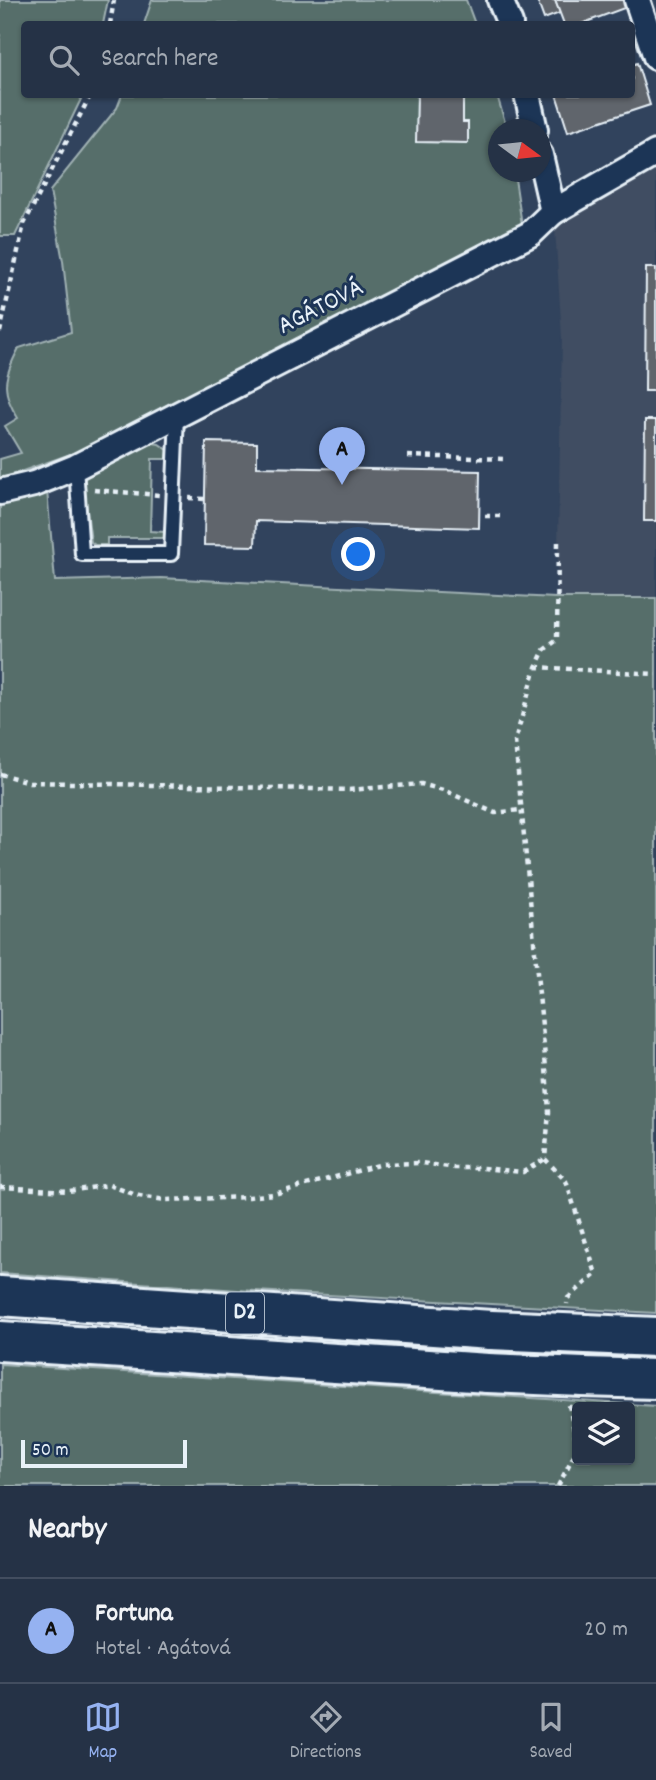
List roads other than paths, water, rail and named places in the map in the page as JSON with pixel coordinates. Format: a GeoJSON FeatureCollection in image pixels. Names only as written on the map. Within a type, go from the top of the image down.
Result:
{"type":"FeatureCollection","features":[{"type":"Feature","properties":{"kind":"highway","name":"D2"},"geometry":{"type":"LineString","coordinates":[[0,1296],[656,1338]]}},
{"type":"Feature","properties":{"kind":"highway","name":"D2"},"geometry":{"type":"LineString","coordinates":[[0,1341],[488,1373],[656,1380]]}},
{"type":"Feature","properties":{"kind":"street"},"geometry":{"type":"LineString","coordinates":[[500,0],[509,21]]}},
{"type":"Feature","properties":{"kind":"street"},"geometry":{"type":"LineString","coordinates":[[637,0],[656,57]]}},
{"type":"Feature","properties":{"kind":"street"},"geometry":{"type":"LineString","coordinates":[[528,98],[533,119]]}},
{"type":"Feature","properties":{"kind":"street","name":"AGÁTOVÁ"},"geometry":{"type":"LineString","coordinates":[[0,492],[76,478],[177,415],[530,234],[553,212],[656,153]]}},
{"type":"Feature","properties":{"kind":"street"},"geometry":{"type":"LineString","coordinates":[[547,182],[553,212]]}},
{"type":"Feature","properties":{"kind":"lane"},"geometry":{"type":"LineString","coordinates":[[76,478],[82,554],[171,554],[177,415]]}},
{"type":"Feature","properties":{"kind":"place","name":"Fortuna"},"geometry":{"type":"Point","coordinates":[342,485]}}]}
